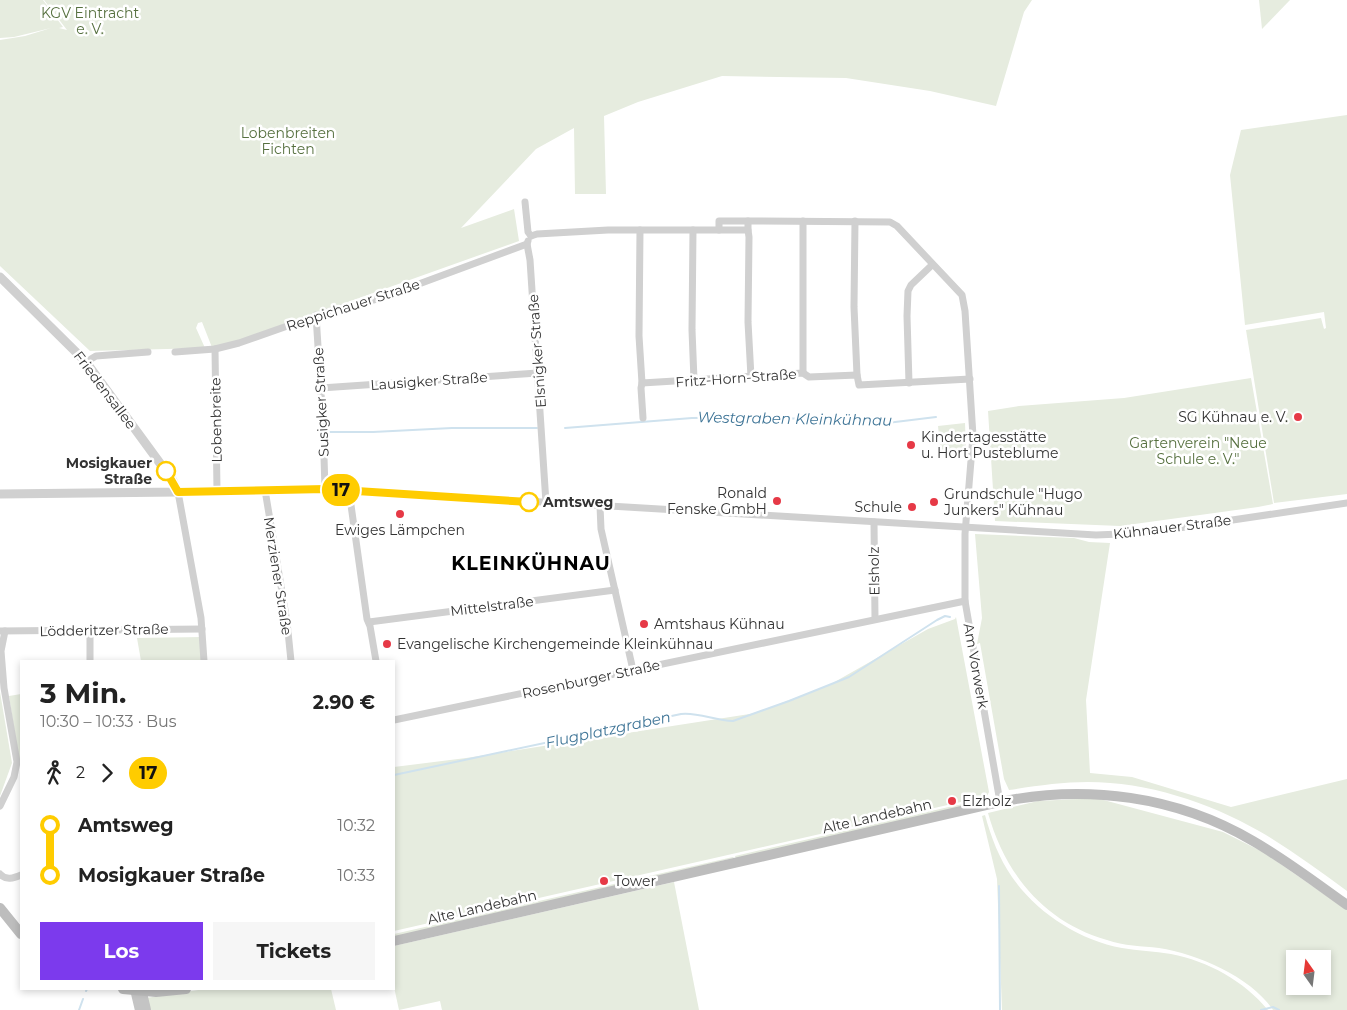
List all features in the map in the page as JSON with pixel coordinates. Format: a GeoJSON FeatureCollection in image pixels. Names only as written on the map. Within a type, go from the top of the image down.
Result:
{"type":"FeatureCollection","features":[{"type":"Feature","properties":{"kind":"main road","name":"Alte Landebahn"},"geometry":{"type":"LineString","coordinates":[[395,942],[1000,802],[1046,795],[1084,794],[1130,798],[1177,808],[1213,821],[1253,841],[1347,905]]}},
{"type":"Feature","properties":{"kind":"main road"},"geometry":{"type":"LineString","coordinates":[[0,908],[20,933]]}},
{"type":"Feature","properties":{"kind":"main road"},"geometry":{"type":"LineString","coordinates":[[134,990],[156,992],[176,990]]}},
{"type":"Feature","properties":{"kind":"street"},"geometry":{"type":"LineString","coordinates":[[525,202],[528,232],[531,236]]}},
{"type":"Feature","properties":{"kind":"street","name":"Am Vorwerk"},"geometry":{"type":"LineString","coordinates":[[719,230],[719,221],[856,221],[894,223],[962,295],[970,379],[973,444],[966,528],[965,601],[1000,802]]}},
{"type":"Feature","properties":{"kind":"street"},"geometry":{"type":"LineString","coordinates":[[748,221],[748,322],[751,377]]}},
{"type":"Feature","properties":{"kind":"street"},"geometry":{"type":"LineString","coordinates":[[803,221],[803,373]]}},
{"type":"Feature","properties":{"kind":"street"},"geometry":{"type":"LineString","coordinates":[[856,221],[854,307],[857,375],[860,385],[970,379]]}},
{"type":"Feature","properties":{"kind":"street"},"geometry":{"type":"LineString","coordinates":[[527,244],[531,236],[536,234],[591,230],[748,230]]}},
{"type":"Feature","properties":{"kind":"street"},"geometry":{"type":"LineString","coordinates":[[640,230],[639,336],[643,418]]}},
{"type":"Feature","properties":{"kind":"street"},"geometry":{"type":"LineString","coordinates":[[693,230],[692,330],[694,380]]}},
{"type":"Feature","properties":{"kind":"street","name":"Reppichauer Straße"},"geometry":{"type":"LineString","coordinates":[[175,352],[215,349],[263,335],[316,316],[381,298],[527,244]]}},
{"type":"Feature","properties":{"kind":"street","name":"Elsnigker Straße"},"geometry":{"type":"LineString","coordinates":[[527,244],[530,260],[546,503]]}},
{"type":"Feature","properties":{"kind":"street"},"geometry":{"type":"LineString","coordinates":[[910,383],[907,316],[908,291],[911,285],[932,264]]}},
{"type":"Feature","properties":{"kind":"street","name":"Friedensallee"},"geometry":{"type":"LineString","coordinates":[[0,277],[86,362],[173,481],[178,492]]}},
{"type":"Feature","properties":{"kind":"street","name":"Susigker Straße"},"geometry":{"type":"LineString","coordinates":[[316,316],[325,489]]}},
{"type":"Feature","properties":{"kind":"street","name":"Lobenbreite"},"geometry":{"type":"LineString","coordinates":[[215,349],[217,491]]}},
{"type":"Feature","properties":{"kind":"street"},"geometry":{"type":"LineString","coordinates":[[86,362],[96,356],[148,352]]}},
{"type":"Feature","properties":{"kind":"street","name":"Lausigker Straße"},"geometry":{"type":"LineString","coordinates":[[321,388],[538,373]]}},
{"type":"Feature","properties":{"kind":"street","name":"Fritz-Horn-Straße"},"geometry":{"type":"LineString","coordinates":[[642,383],[803,373],[809,377],[857,375]]}},
{"type":"Feature","properties":{"kind":"street","name":"Merziener Straße"},"geometry":{"type":"LineString","coordinates":[[265,490],[287,622],[291,660]]}},
{"type":"Feature","properties":{"kind":"street"},"geometry":{"type":"LineString","coordinates":[[349,490],[376,660]]}},
{"type":"Feature","properties":{"kind":"street","name":"Kühnauer Straße"},"geometry":{"type":"LineString","coordinates":[[178,492],[349,490],[1089,535],[1121,535],[1347,503]]}},
{"type":"Feature","properties":{"kind":"street"},"geometry":{"type":"LineString","coordinates":[[0,494],[178,492],[202,629],[204,660]]}},
{"type":"Feature","properties":{"kind":"street"},"geometry":{"type":"LineString","coordinates":[[600,506],[602,529],[633,670]]}},
{"type":"Feature","properties":{"kind":"street","name":"Elsholz"},"geometry":{"type":"LineString","coordinates":[[874,522],[875,620]]}},
{"type":"Feature","properties":{"kind":"street","name":"Mittelstraße"},"geometry":{"type":"LineString","coordinates":[[369,622],[615,590]]}},
{"type":"Feature","properties":{"kind":"street","name":"Rosenburger Straße"},"geometry":{"type":"LineString","coordinates":[[395,720],[965,601]]}},
{"type":"Feature","properties":{"kind":"street","name":"Lödderitzer Straße"},"geometry":{"type":"LineString","coordinates":[[0,806],[14,777],[17,762],[4,688],[1,651],[3,631],[202,629]]}},
{"type":"Feature","properties":{"kind":"street"},"geometry":{"type":"LineString","coordinates":[[90,630],[90,660]]}},
{"type":"Feature","properties":{"kind":"street"},"geometry":{"type":"LineString","coordinates":[[3,876],[12,878],[20,875]]}},
{"type":"Feature","properties":{"kind":"green space","name":"Lobenbreiten Fichten"},"geometry":{"type":"Polygon","coordinates":[[[0,0],[43,0],[63,27],[59,28],[67,30],[44,0],[1032,0],[1024,12],[996,106],[930,91],[846,78],[722,76],[638,102],[604,116],[606,194],[575,194],[574,128],[536,149],[461,228],[514,209],[519,241],[213,350],[202,322],[198,323],[196,328],[205,348],[90,351],[0,266],[0,40],[25,36],[51,28],[14,37],[0,38],[0,0]]]}},
{"type":"Feature","properties":{"kind":"green space"},"geometry":{"type":"Polygon","coordinates":[[[1259,0],[1290,0],[1262,29],[1259,0]]]}},
{"type":"Feature","properties":{"kind":"green space"},"geometry":{"type":"Polygon","coordinates":[[[1347,115],[1347,494],[1274,503],[1246,330],[1321,318],[1324,329],[1326,328],[1324,312],[1245,325],[1230,175],[1241,130],[1347,115]]]}},
{"type":"Feature","properties":{"kind":"green space","name":"Gartenverein \"Neue Schule e. V.\""},"geometry":{"type":"Polygon","coordinates":[[[1251,378],[1273,504],[1120,526],[995,521],[988,411],[1019,406],[1124,398],[1251,378]]]}},
{"type":"Feature","properties":{"kind":"green space"},"geometry":{"type":"Polygon","coordinates":[[[965,423],[966,452],[941,454],[938,426],[965,423]]]}},
{"type":"Feature","properties":{"kind":"green space"},"geometry":{"type":"Polygon","coordinates":[[[975,534],[1074,538],[1089,542],[1110,543],[1086,700],[1090,773],[1132,777],[1231,807],[1347,779],[1347,891],[1293,852],[1259,831],[1219,811],[1176,796],[1132,786],[1088,782],[1058,783],[1009,790],[1004,779],[980,643],[977,644],[982,618],[975,534]]]}},
{"type":"Feature","properties":{"kind":"green space"},"geometry":{"type":"Polygon","coordinates":[[[956,617],[989,792],[987,796],[395,931],[395,767],[466,758],[756,713],[831,684],[928,629],[956,617]]]}},
{"type":"Feature","properties":{"kind":"green space"},"geometry":{"type":"Polygon","coordinates":[[[202,637],[203,660],[141,660],[137,638],[202,637]]]}},
{"type":"Feature","properties":{"kind":"green space"},"geometry":{"type":"Polygon","coordinates":[[[0,692],[12,763],[0,796],[0,692]]]}},
{"type":"Feature","properties":{"kind":"green space"},"geometry":{"type":"Polygon","coordinates":[[[20,694],[20,767],[9,696],[20,694]]]}},
{"type":"Feature","properties":{"kind":"green space"},"geometry":{"type":"Polygon","coordinates":[[[1096,798],[1223,832],[1263,852],[1347,910],[1347,1010],[1273,1010],[1263,998],[1238,977],[1206,962],[1174,951],[1126,945],[1084,932],[1046,908],[1030,893],[1005,856],[995,835],[988,813],[1038,801],[1096,798]]]}},
{"type":"Feature","properties":{"kind":"green space"},"geometry":{"type":"Polygon","coordinates":[[[989,799],[988,801],[736,859],[735,856],[953,806],[989,799]]]}},
{"type":"Feature","properties":{"kind":"green space"},"geometry":{"type":"Polygon","coordinates":[[[985,815],[996,847],[1012,877],[1034,902],[1060,923],[1090,939],[1106,944],[1185,957],[1212,967],[1237,981],[1268,1010],[1002,1010],[997,879],[982,816],[985,815]]]}},
{"type":"Feature","properties":{"kind":"green space"},"geometry":{"type":"Polygon","coordinates":[[[733,857],[734,858],[395,938],[395,934],[733,857]]]}},
{"type":"Feature","properties":{"kind":"green space"},"geometry":{"type":"Polygon","coordinates":[[[674,882],[699,1010],[442,1010],[440,1001],[399,1010],[395,990],[395,946],[674,882]]]}},
{"type":"Feature","properties":{"kind":"green space"},"geometry":{"type":"Polygon","coordinates":[[[198,990],[331,990],[336,1010],[136,1010],[133,1000],[198,990]]]}},
{"type":"Feature","properties":{"kind":"waterway","name":"Westgraben Kleinkühnau"},"geometry":{"type":"LineString","coordinates":[[565,428],[692,418],[761,417],[887,423],[936,417]]}},
{"type":"Feature","properties":{"kind":"waterway","name":"Westgraben Kleinkühnau"},"geometry":{"type":"LineString","coordinates":[[327,432],[452,428],[537,428]]}},
{"type":"Feature","properties":{"kind":"waterway","name":"Flugplatzgraben"},"geometry":{"type":"LineString","coordinates":[[395,775],[681,714],[694,714],[733,721],[849,677],[937,620],[945,616],[950,617]]}},
{"type":"Feature","properties":{"kind":"waterway"},"geometry":{"type":"LineString","coordinates":[[999,886],[1000,1010]]}},
{"type":"Feature","properties":{"kind":"waterway","name":"Flugplatzgraben"},"geometry":{"type":"LineString","coordinates":[[79,1010],[83,999]]}},
{"type":"Feature","properties":{"kind":"waterway"},"geometry":{"type":"LineString","coordinates":[[1261,1010],[1273,1007],[1279,1010]]}},
{"type":"Feature","properties":{"kind":"taxiway"},"geometry":{"type":"LineString","coordinates":[[138,990],[143,1010]]}},
{"type":"Feature","properties":{"kind":"bus line","name":"17"},"geometry":{"type":"LineString","coordinates":[[166,471],[178,492],[325,489],[529,502]]}},
{"type":"Feature","properties":{"kind":"place","name":"SG Kühnau e. V."},"geometry":{"type":"Point","coordinates":[1298,417]}},
{"type":"Feature","properties":{"kind":"place","name":"Kindertagesstätte u. Hort Pusteblume"},"geometry":{"type":"Point","coordinates":[911,445]}},
{"type":"Feature","properties":{"kind":"place","name":"Mosigkauer Straße"},"geometry":{"type":"Point","coordinates":[166,471]}},
{"type":"Feature","properties":{"kind":"place","name":"Ronald Fenske GmbH"},"geometry":{"type":"Point","coordinates":[777,501]}},
{"type":"Feature","properties":{"kind":"place","name":"Amtsweg"},"geometry":{"type":"Point","coordinates":[529,502]}},
{"type":"Feature","properties":{"kind":"place","name":"Grundschule \"Hugo Junkers\" Kühnau"},"geometry":{"type":"Point","coordinates":[934,502]}},
{"type":"Feature","properties":{"kind":"place","name":"Schule"},"geometry":{"type":"Point","coordinates":[912,507]}},
{"type":"Feature","properties":{"kind":"place","name":"Ewiges Lämpchen"},"geometry":{"type":"Point","coordinates":[400,514]}},
{"type":"Feature","properties":{"kind":"place","name":"Amtshaus Kühnau"},"geometry":{"type":"Point","coordinates":[644,624]}},
{"type":"Feature","properties":{"kind":"place","name":"Evangelische Kirchengemeinde Kleinkühnau"},"geometry":{"type":"Point","coordinates":[387,644]}},
{"type":"Feature","properties":{"kind":"place","name":"Elzholz"},"geometry":{"type":"Point","coordinates":[952,801]}},
{"type":"Feature","properties":{"kind":"place","name":"Tower"},"geometry":{"type":"Point","coordinates":[604,881]}},
{"type":"Feature","properties":{"kind":"district","name":"KLEINKÜHNAU"},"geometry":{"type":"Point","coordinates":[531,563]}},
{"type":"Feature","properties":{"kind":"park label","name":"KGV Eintracht e. V."},"geometry":{"type":"Point","coordinates":[90,22]}}]}
